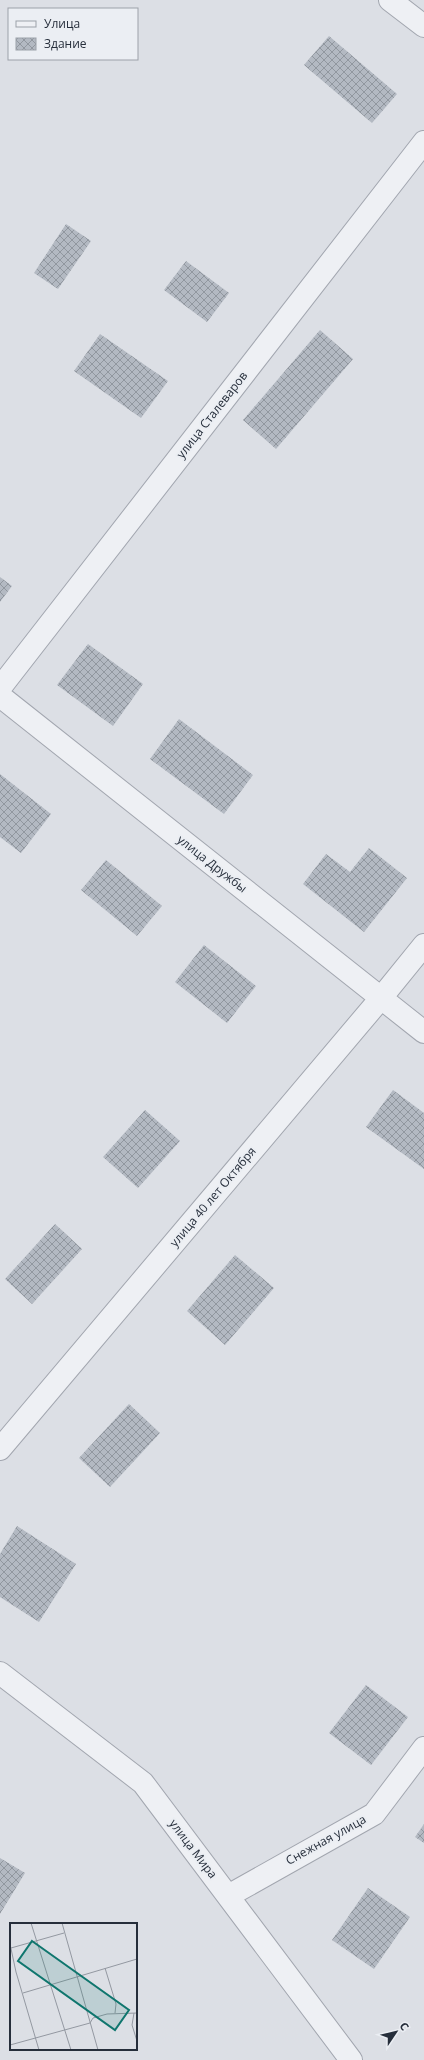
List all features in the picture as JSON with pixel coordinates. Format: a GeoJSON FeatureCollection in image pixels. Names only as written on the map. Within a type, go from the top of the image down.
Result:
{"type":"FeatureCollection","features":[{"type":"Feature","properties":{"kind":"street"},"geometry":{"type":"LineString","coordinates":[[390,0],[424,26]]}},
{"type":"Feature","properties":{"kind":"street","name":"улица Сталеваров"},"geometry":{"type":"LineString","coordinates":[[0,688],[424,142]]}},
{"type":"Feature","properties":{"kind":"street","name":"улица Дружбы"},"geometry":{"type":"LineString","coordinates":[[0,696],[424,1032]]}},
{"type":"Feature","properties":{"kind":"street","name":"улица 40 лет Октября"},"geometry":{"type":"LineString","coordinates":[[0,1449],[382,998],[424,945]]}},
{"type":"Feature","properties":{"kind":"street","name":"улица Мира"},"geometry":{"type":"LineString","coordinates":[[0,1673],[143,1782],[351,2060]]}},
{"type":"Feature","properties":{"kind":"street","name":"Снежная улица"},"geometry":{"type":"LineString","coordinates":[[228,1896],[374,1814],[424,1748]]}},
{"type":"Feature","properties":{"kind":"building"},"geometry":{"type":"Polygon","coordinates":[[[329,36],[397,94],[372,123],[304,65],[329,36]]]}},
{"type":"Feature","properties":{"kind":"building"},"geometry":{"type":"Polygon","coordinates":[[[66,224],[91,241],[58,289],[34,273],[66,224]]]}},
{"type":"Feature","properties":{"kind":"building"},"geometry":{"type":"Polygon","coordinates":[[[186,261],[229,293],[207,322],[164,290],[186,261]]]}},
{"type":"Feature","properties":{"kind":"building"},"geometry":{"type":"Polygon","coordinates":[[[320,330],[353,359],[276,449],[243,420],[320,330]]]}},
{"type":"Feature","properties":{"kind":"building"},"geometry":{"type":"Polygon","coordinates":[[[100,334],[168,381],[141,418],[74,371],[100,334]]]}},
{"type":"Feature","properties":{"kind":"building"},"geometry":{"type":"Polygon","coordinates":[[[0,577],[12,586],[0,602],[0,577]]]}},
{"type":"Feature","properties":{"kind":"building"},"geometry":{"type":"Polygon","coordinates":[[[88,644],[143,684],[113,726],[57,685],[88,644]]]}},
{"type":"Feature","properties":{"kind":"building"},"geometry":{"type":"Polygon","coordinates":[[[179,719],[253,775],[224,814],[150,759],[179,719]]]}},
{"type":"Feature","properties":{"kind":"building"},"geometry":{"type":"Polygon","coordinates":[[[0,774],[51,814],[21,853],[0,837],[0,774]]]}},
{"type":"Feature","properties":{"kind":"building"},"geometry":{"type":"Polygon","coordinates":[[[369,848],[407,878],[364,932],[303,884],[326,854],[350,872],[369,848]]]}},
{"type":"Feature","properties":{"kind":"building"},"geometry":{"type":"Polygon","coordinates":[[[106,860],[162,906],[137,936],[81,890],[106,860]]]}},
{"type":"Feature","properties":{"kind":"building"},"geometry":{"type":"Polygon","coordinates":[[[204,945],[256,986],[227,1023],[175,982],[204,945]]]}},
{"type":"Feature","properties":{"kind":"building"},"geometry":{"type":"Polygon","coordinates":[[[393,1090],[424,1113],[424,1169],[366,1127],[393,1090]]]}},
{"type":"Feature","properties":{"kind":"building"},"geometry":{"type":"Polygon","coordinates":[[[145,1110],[180,1141],[138,1188],[103,1157],[145,1110]]]}},
{"type":"Feature","properties":{"kind":"building"},"geometry":{"type":"Polygon","coordinates":[[[55,1224],[82,1249],[32,1304],[5,1279],[55,1224]]]}},
{"type":"Feature","properties":{"kind":"building"},"geometry":{"type":"Polygon","coordinates":[[[235,1255],[274,1288],[225,1345],[187,1311],[235,1255]]]}},
{"type":"Feature","properties":{"kind":"building"},"geometry":{"type":"Polygon","coordinates":[[[129,1404],[160,1433],[110,1487],[79,1458],[129,1404]]]}},
{"type":"Feature","properties":{"kind":"building"},"geometry":{"type":"Polygon","coordinates":[[[17,1526],[76,1564],[39,1622],[0,1597],[0,1554],[17,1526]]]}},
{"type":"Feature","properties":{"kind":"building"},"geometry":{"type":"Polygon","coordinates":[[[366,1685],[408,1717],[371,1765],[329,1733],[366,1685]]]}},
{"type":"Feature","properties":{"kind":"building"},"geometry":{"type":"Polygon","coordinates":[[[424,1824],[424,1843],[415,1837],[424,1824]]]}},
{"type":"Feature","properties":{"kind":"building"},"geometry":{"type":"Polygon","coordinates":[[[0,1858],[25,1873],[0,1914],[0,1858]]]}},
{"type":"Feature","properties":{"kind":"building"},"geometry":{"type":"Polygon","coordinates":[[[368,1888],[410,1917],[374,1969],[332,1940],[368,1888]]]}}]}
